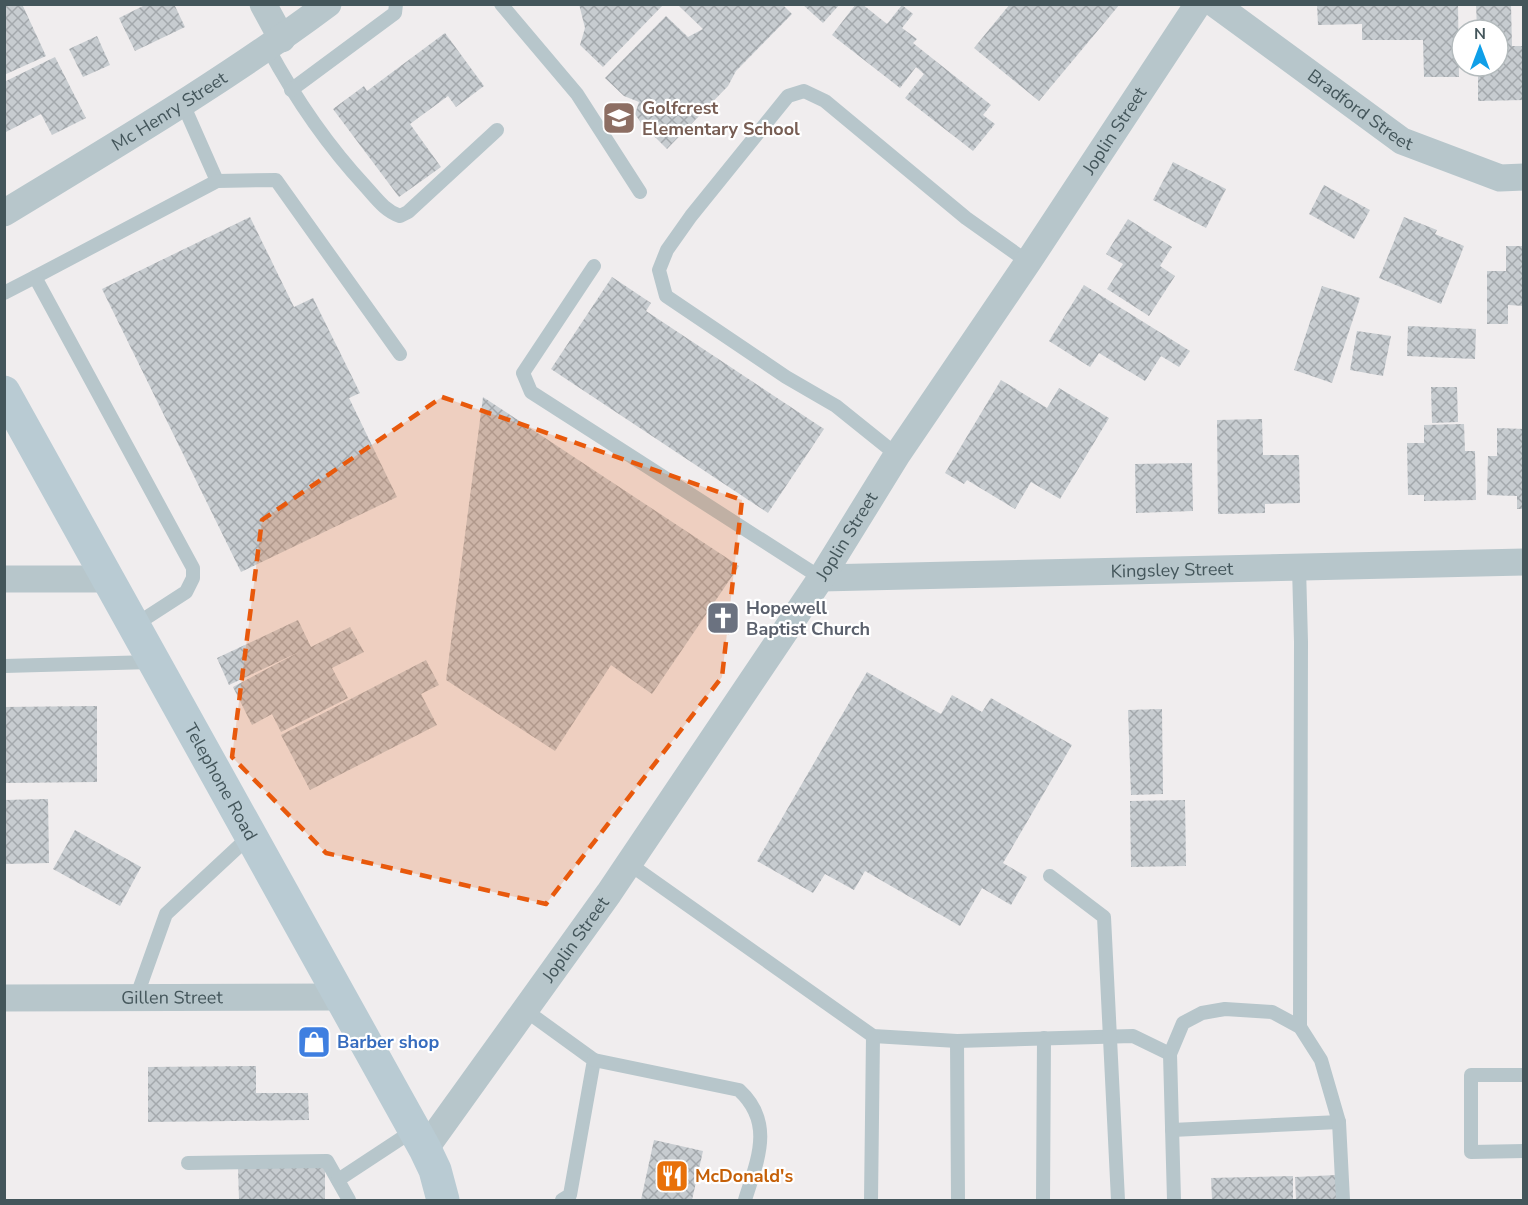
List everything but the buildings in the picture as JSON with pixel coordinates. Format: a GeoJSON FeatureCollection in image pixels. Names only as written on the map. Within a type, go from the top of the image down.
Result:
{"type":"FeatureCollection","features":[{"type":"Feature","properties":{"kind":"main road","name":"Telephone Road"},"geometry":{"type":"LineString","coordinates":[[4,392],[135,625],[429,1162],[465,1200]]}},
{"type":"Feature","properties":{"kind":"street"},"geometry":{"type":"LineString","coordinates":[[263,4],[275,43]]}},
{"type":"Feature","properties":{"kind":"street","name":"Mc Henry Street"},"geometry":{"type":"LineString","coordinates":[[4,213],[183,104],[275,43],[328,4]]}},
{"type":"Feature","properties":{"kind":"street","name":"Joplin Street"},"geometry":{"type":"LineString","coordinates":[[429,1162],[525,1010],[628,863],[821,578],[897,455],[1028,262],[1198,4]]}},
{"type":"Feature","properties":{"kind":"street","name":"Bradford Street"},"geometry":{"type":"LineString","coordinates":[[1215,4],[1402,141],[1500,178],[1524,177]]}},
{"type":"Feature","properties":{"kind":"street","name":"Kingsley Street"},"geometry":{"type":"LineString","coordinates":[[821,578],[1524,562]]}},
{"type":"Feature","properties":{"kind":"street"},"geometry":{"type":"LineString","coordinates":[[4,579],[109,579]]}},
{"type":"Feature","properties":{"kind":"street","name":"Gillen Street"},"geometry":{"type":"LineString","coordinates":[[4,998],[339,997]]}},
{"type":"Feature","properties":{"kind":"lane"},"geometry":{"type":"LineString","coordinates":[[291,90],[395,14],[396,4]]}},
{"type":"Feature","properties":{"kind":"lane"},"geometry":{"type":"LineString","coordinates":[[501,4],[577,94],[640,192]]}},
{"type":"Feature","properties":{"kind":"lane"},"geometry":{"type":"LineString","coordinates":[[275,43],[291,90],[343,162],[389,212],[400,216],[426,196],[497,130]]}},
{"type":"Feature","properties":{"kind":"lane"},"geometry":{"type":"LineString","coordinates":[[897,455],[836,406],[786,377],[666,296],[660,270],[667,250],[691,216],[788,96],[804,91],[825,101],[966,218],[1028,262]]}},
{"type":"Feature","properties":{"kind":"lane"},"geometry":{"type":"LineString","coordinates":[[183,104],[217,181]]}},
{"type":"Feature","properties":{"kind":"lane"},"geometry":{"type":"LineString","coordinates":[[4,293],[217,181],[276,180],[400,354]]}},
{"type":"Feature","properties":{"kind":"lane"},"geometry":{"type":"LineString","coordinates":[[594,266],[523,373],[531,392],[821,578]]}},
{"type":"Feature","properties":{"kind":"lane"},"geometry":{"type":"LineString","coordinates":[[35,277],[193,568],[193,578],[186,592],[135,625]]}},
{"type":"Feature","properties":{"kind":"lane"},"geometry":{"type":"LineString","coordinates":[[1299,567],[1301,642],[1300,1027]]}},
{"type":"Feature","properties":{"kind":"lane"},"geometry":{"type":"LineString","coordinates":[[4,666],[155,662]]}},
{"type":"Feature","properties":{"kind":"lane"},"geometry":{"type":"LineString","coordinates":[[136,998],[166,914],[251,836]]}},
{"type":"Feature","properties":{"kind":"lane"},"geometry":{"type":"LineString","coordinates":[[628,863],[873,1036],[957,1041],[1133,1036],[1170,1054]]}},
{"type":"Feature","properties":{"kind":"lane"},"geometry":{"type":"LineString","coordinates":[[1050,876],[1104,916],[1118,1200]]}},
{"type":"Feature","properties":{"kind":"lane"},"geometry":{"type":"LineString","coordinates":[[1174,1200],[1170,1054],[1183,1023],[1202,1013],[1225,1009],[1272,1012],[1300,1027],[1321,1060],[1339,1122],[1343,1200]]}},
{"type":"Feature","properties":{"kind":"lane"},"geometry":{"type":"LineString","coordinates":[[525,1010],[594,1060],[739,1090],[752,1101],[760,1123],[760,1149],[745,1200]]}},
{"type":"Feature","properties":{"kind":"lane"},"geometry":{"type":"LineString","coordinates":[[871,1200],[873,1036]]}},
{"type":"Feature","properties":{"kind":"lane"},"geometry":{"type":"LineString","coordinates":[[1043,1200],[1044,1038]]}},
{"type":"Feature","properties":{"kind":"lane"},"geometry":{"type":"LineString","coordinates":[[957,1041],[958,1200]]}},
{"type":"Feature","properties":{"kind":"lane"},"geometry":{"type":"LineString","coordinates":[[568,1199],[594,1060]]}},
{"type":"Feature","properties":{"kind":"lane"},"geometry":{"type":"LineString","coordinates":[[1524,1075],[1471,1075],[1471,1152],[1524,1151]]}},
{"type":"Feature","properties":{"kind":"lane"},"geometry":{"type":"LineString","coordinates":[[1172,1130],[1339,1122]]}},
{"type":"Feature","properties":{"kind":"lane"},"geometry":{"type":"LineString","coordinates":[[188,1163],[327,1161],[350,1200]]}},
{"type":"Feature","properties":{"kind":"lane"},"geometry":{"type":"LineString","coordinates":[[338,1180],[429,1162]]}},
{"type":"Feature","properties":{"kind":"highlighted area"},"geometry":{"type":"Polygon","coordinates":[[[442,397],[742,500],[722,677],[546,904],[326,853],[232,757],[262,520],[442,397]]]}},
{"type":"Feature","properties":{"kind":"place","name":"Golfcrest Elementary School"},"geometry":{"type":"Point","coordinates":[619,118]}},
{"type":"Feature","properties":{"kind":"place","name":"Hopewell Baptist Church"},"geometry":{"type":"Point","coordinates":[723,618]}},
{"type":"Feature","properties":{"kind":"place","name":"Barber shop"},"geometry":{"type":"Point","coordinates":[314,1042]}},
{"type":"Feature","properties":{"kind":"place","name":"McDonald's"},"geometry":{"type":"Point","coordinates":[672,1176]}}]}
